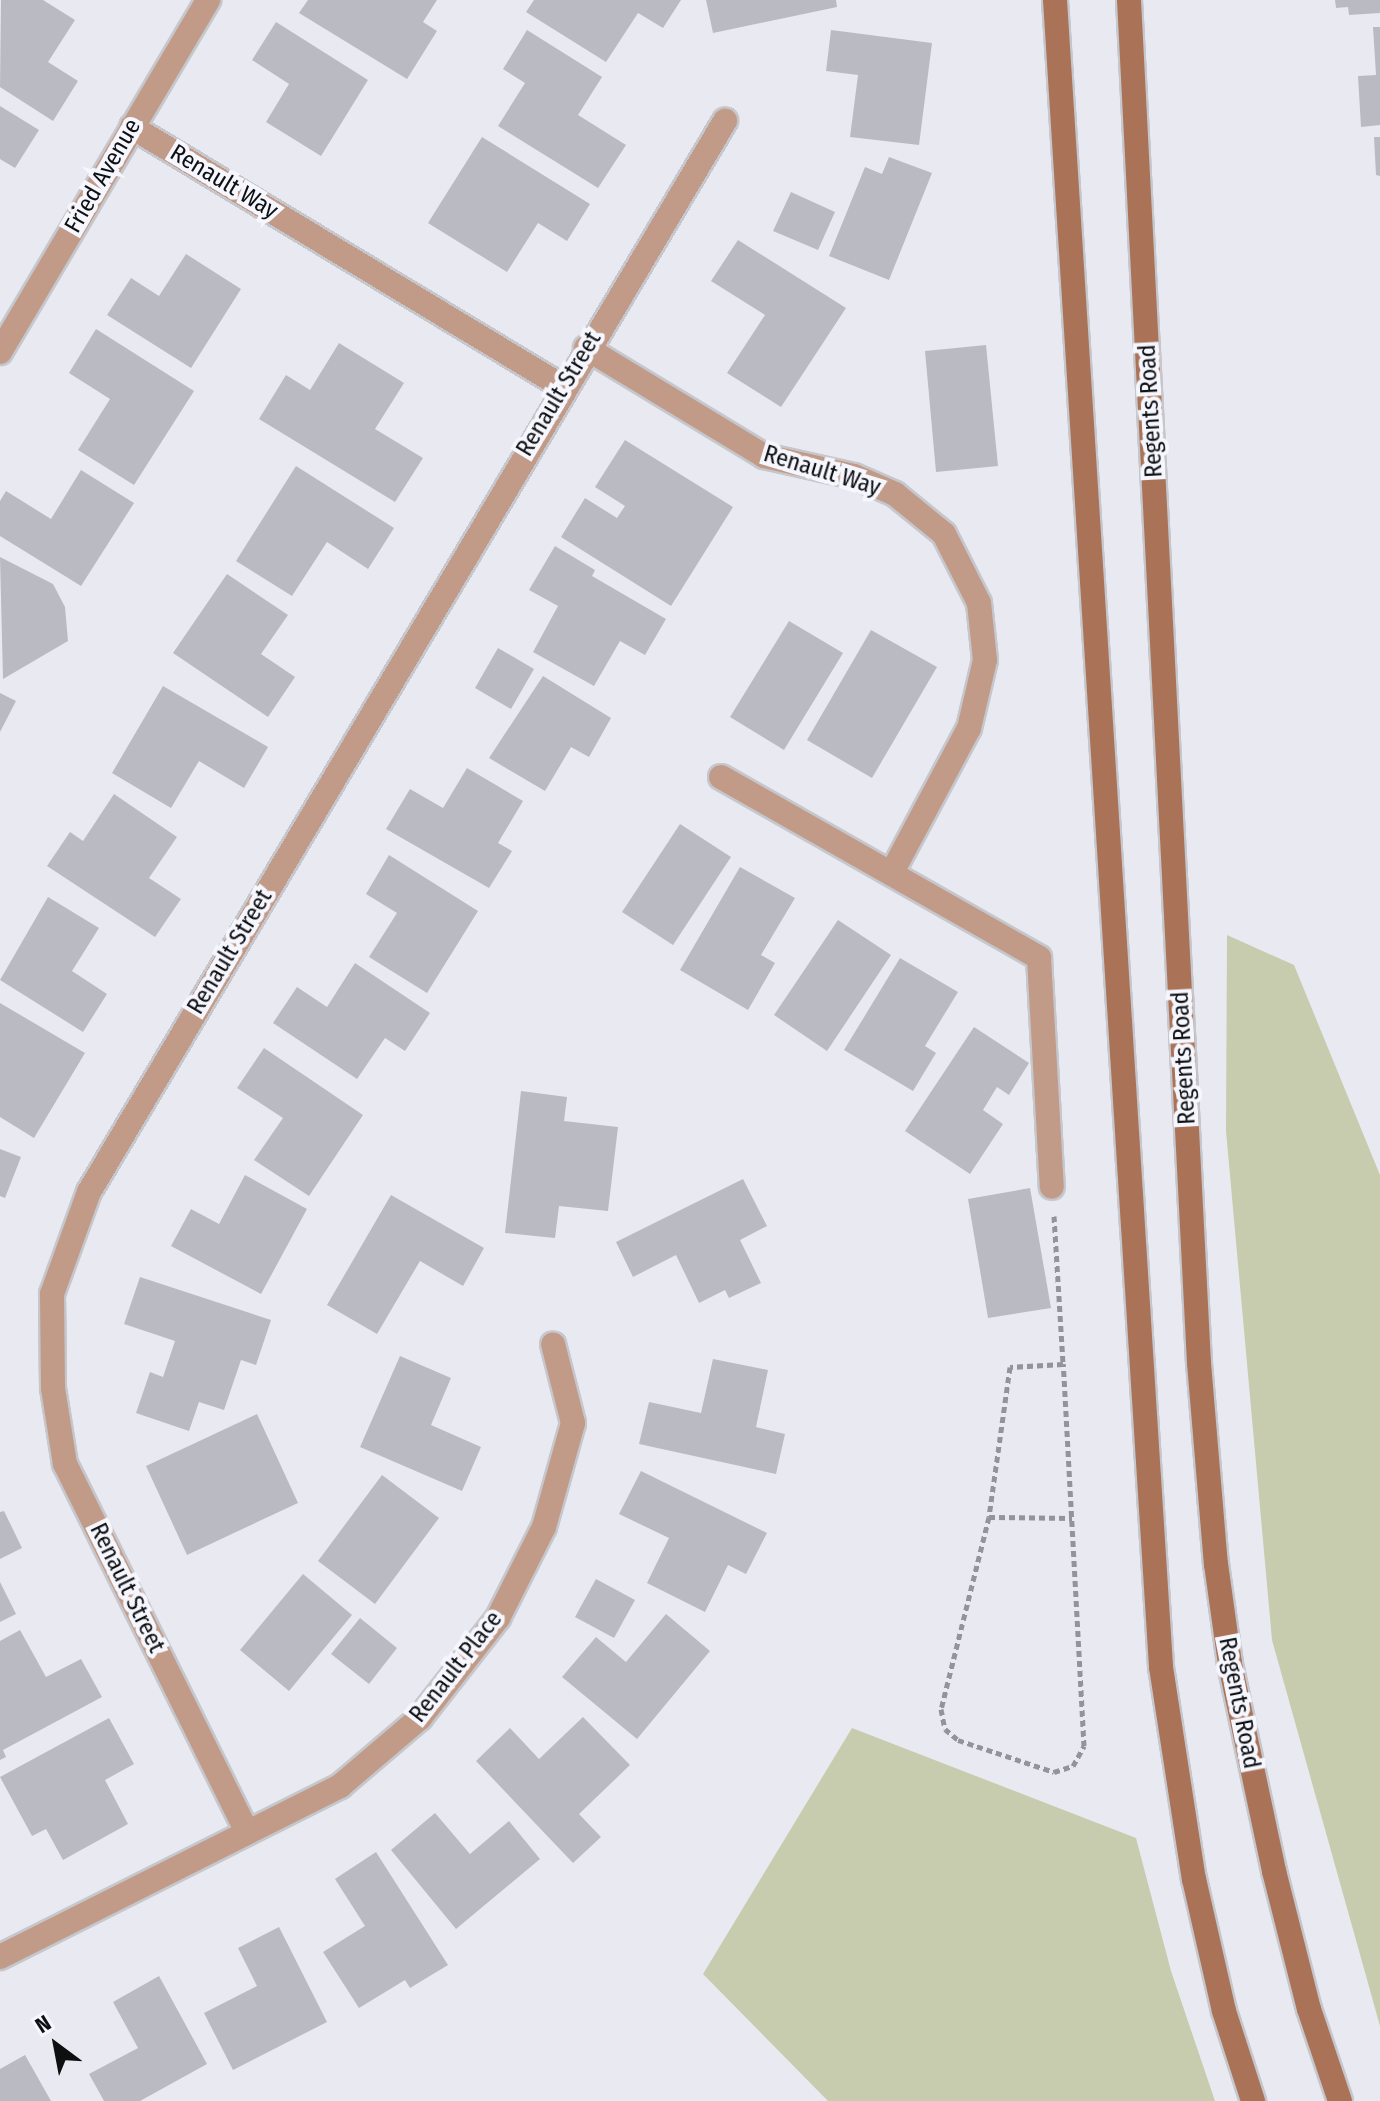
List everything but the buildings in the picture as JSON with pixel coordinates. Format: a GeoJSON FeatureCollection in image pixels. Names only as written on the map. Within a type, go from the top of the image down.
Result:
{"type":"FeatureCollection","features":[{"type":"Feature","properties":{"kind":"main road"},"geometry":{"type":"LineString","coordinates":[[1055,0],[1161,1667],[1194,1879],[1224,2011],[1253,2101]]}},
{"type":"Feature","properties":{"kind":"main road","name":"Regents Road"},"geometry":{"type":"LineString","coordinates":[[1129,0],[1199,1363],[1216,1564],[1230,1664],[1274,1871],[1309,2009],[1340,2101]]}},
{"type":"Feature","properties":{"kind":"street","name":"Fried Avenue"},"geometry":{"type":"LineString","coordinates":[[0,352],[208,0]]}},
{"type":"Feature","properties":{"kind":"street","name":"Renault Street"},"geometry":{"type":"LineString","coordinates":[[247,1832],[65,1464],[53,1388],[52,1294],[89,1192],[586,348],[725,121]]}},
{"type":"Feature","properties":{"kind":"street","name":"Renault Way"},"geometry":{"type":"LineString","coordinates":[[132,127],[563,387]]}},
{"type":"Feature","properties":{"kind":"street","name":"Renault Way"},"geometry":{"type":"LineString","coordinates":[[586,348],[764,456],[854,476],[895,494],[944,534],[979,603],[985,660],[969,728],[892,872]]}},
{"type":"Feature","properties":{"kind":"street"},"geometry":{"type":"LineString","coordinates":[[721,777],[1039,958],[1052,1187]]}},
{"type":"Feature","properties":{"kind":"street","name":"Renault Place"},"geometry":{"type":"LineString","coordinates":[[0,1957],[340,1786],[420,1718],[498,1618],[544,1527],[573,1423],[553,1344]]}},
{"type":"Feature","properties":{"kind":"path"},"geometry":{"type":"LineString","coordinates":[[1052,1187],[1063,1364],[1072,1518],[1084,1746],[1073,1766],[1054,1772],[958,1740],[945,1729],[941,1709],[989,1517],[1010,1367],[1063,1364]]}},
{"type":"Feature","properties":{"kind":"path"},"geometry":{"type":"LineString","coordinates":[[989,1517],[1072,1518]]}},
{"type":"Feature","properties":{"kind":"green space"},"geometry":{"type":"Polygon","coordinates":[[[1227,935],[1294,965],[1380,1175],[1380,2026],[1272,1640],[1226,1131],[1227,935]]]}},
{"type":"Feature","properties":{"kind":"green space"},"geometry":{"type":"Polygon","coordinates":[[[852,1728],[1136,1838],[1171,1971],[1215,2101],[828,2101],[703,1974],[852,1728]]]}}]}
